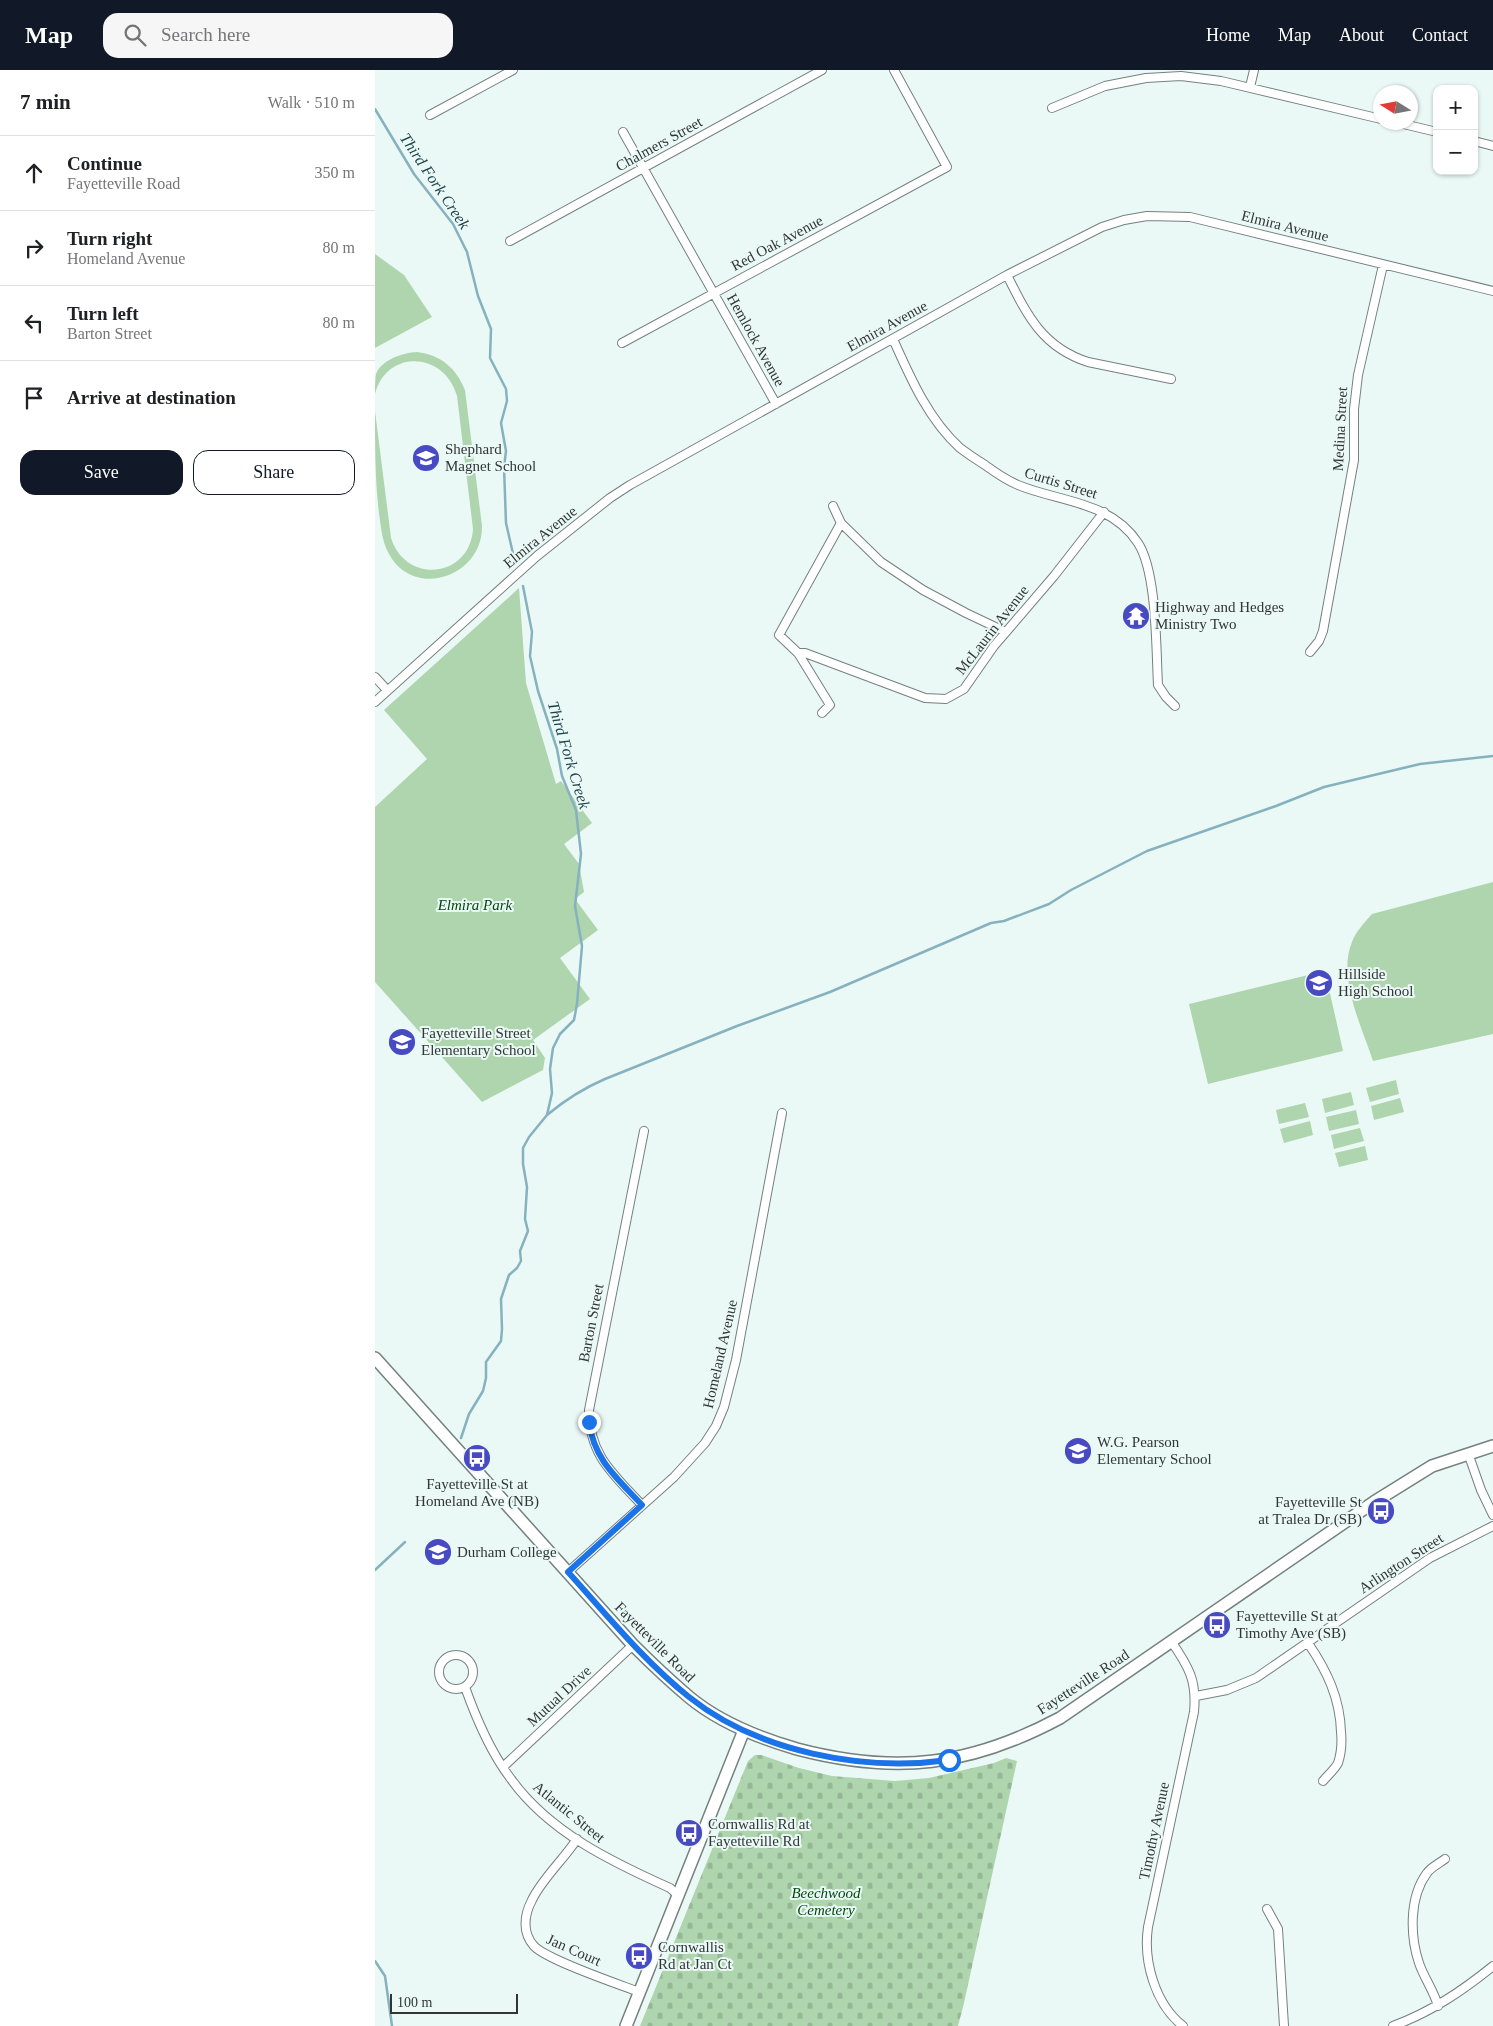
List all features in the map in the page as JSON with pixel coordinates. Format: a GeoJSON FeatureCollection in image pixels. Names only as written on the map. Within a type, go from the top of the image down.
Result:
{"type":"FeatureCollection","features":[{"type":"Feature","properties":{"kind":"main road","name":"Fayetteville Road"},"geometry":{"type":"LineString","coordinates":[[375,1358],[633,1645],[668,1680],[689,1697],[727,1722],[782,1744],[839,1759],[901,1764],[949,1760],[987,1750],[1015,1740],[1060,1718],[1374,1502],[1422,1472],[1468,1453],[1493,1446]]}},
{"type":"Feature","properties":{"kind":"main road"},"geometry":{"type":"LineString","coordinates":[[626,2026],[745,1730]]}},
{"type":"Feature","properties":{"kind":"street"},"geometry":{"type":"LineString","coordinates":[[430,115],[513,70]]}},
{"type":"Feature","properties":{"kind":"street","name":"Chalmers Street"},"geometry":{"type":"LineString","coordinates":[[510,240],[821,70]]}},
{"type":"Feature","properties":{"kind":"street","name":"Red Oak Avenue"},"geometry":{"type":"LineString","coordinates":[[621,343],[947,167],[894,70]]}},
{"type":"Feature","properties":{"kind":"street"},"geometry":{"type":"LineString","coordinates":[[1250,88],[1254,70]]}},
{"type":"Feature","properties":{"kind":"street"},"geometry":{"type":"LineString","coordinates":[[1052,108],[1105,86],[1163,76],[1201,78],[1373,117]]}},
{"type":"Feature","properties":{"kind":"street"},"geometry":{"type":"LineString","coordinates":[[1418,127],[1433,131]]}},
{"type":"Feature","properties":{"kind":"street","name":"Hemlock Avenue"},"geometry":{"type":"LineString","coordinates":[[623,132],[776,404]]}},
{"type":"Feature","properties":{"kind":"street"},"geometry":{"type":"LineString","coordinates":[[1478,142],[1493,146]]}},
{"type":"Feature","properties":{"kind":"street","name":"Elmira Avenue"},"geometry":{"type":"LineString","coordinates":[[375,702],[531,561],[610,498],[651,472],[1007,275],[1102,227],[1135,218],[1157,216],[1190,217],[1493,291]]}},
{"type":"Feature","properties":{"kind":"street","name":"Medina Street"},"geometry":{"type":"LineString","coordinates":[[1310,652],[1319,641],[1323,631],[1349,496],[1355,460],[1355,392],[1383,265]]}},
{"type":"Feature","properties":{"kind":"street"},"geometry":{"type":"LineString","coordinates":[[1007,275],[1032,321],[1053,345],[1071,356],[1088,362],[1171,379]]}},
{"type":"Feature","properties":{"kind":"street","name":"Curtis Street"},"geometry":{"type":"LineString","coordinates":[[893,339],[914,385],[938,422],[965,451],[1017,485],[1089,505],[1104,512],[1120,523],[1138,542],[1149,569],[1157,685],[1175,706]]}},
{"type":"Feature","properties":{"kind":"street"},"geometry":{"type":"LineString","coordinates":[[833,506],[841,523],[881,562],[932,594],[1006,632]]}},
{"type":"Feature","properties":{"kind":"street","name":"McLaurin Avenue"},"geometry":{"type":"LineString","coordinates":[[798,653],[805,653],[925,698],[946,699],[964,689],[1006,632],[1054,576],[1104,512]]}},
{"type":"Feature","properties":{"kind":"street"},"geometry":{"type":"LineString","coordinates":[[822,713],[830,705],[798,653],[779,635],[841,523]]}},
{"type":"Feature","properties":{"kind":"street"},"geometry":{"type":"LineString","coordinates":[[375,677],[387,690]]}},
{"type":"Feature","properties":{"kind":"street","name":"Homeland Avenue"},"geometry":{"type":"LineString","coordinates":[[568,1572],[674,1477],[705,1443],[716,1426],[724,1407],[736,1360],[782,1112]]}},
{"type":"Feature","properties":{"kind":"street","name":"Barton Street"},"geometry":{"type":"LineString","coordinates":[[642,1505],[605,1466],[599,1456],[591,1436],[589,1410],[644,1131]]}},
{"type":"Feature","properties":{"kind":"street"},"geometry":{"type":"LineString","coordinates":[[1468,1453],[1481,1490],[1493,1515]]}},
{"type":"Feature","properties":{"kind":"street","name":"Arlington Street"},"geometry":{"type":"LineString","coordinates":[[1196,1696],[1219,1692],[1247,1682],[1308,1643],[1430,1558],[1493,1526]]}},
{"type":"Feature","properties":{"kind":"street","name":"Timothy Avenue"},"geometry":{"type":"LineString","coordinates":[[1171,1642],[1190,1672],[1196,1696],[1146,1938],[1149,1965],[1157,1990],[1181,2026]]}},
{"type":"Feature","properties":{"kind":"street"},"geometry":{"type":"LineString","coordinates":[[1308,1643],[1324,1667],[1331,1682],[1336,1694],[1341,1720],[1341,1738],[1337,1765],[1323,1780]]}},
{"type":"Feature","properties":{"kind":"street","name":"Mutual Drive"},"geometry":{"type":"LineString","coordinates":[[503,1768],[633,1645]]}},
{"type":"Feature","properties":{"kind":"street"},"geometry":{"type":"LineString","coordinates":[[456,1655],[465,1657],[471,1663],[474,1672],[471,1681],[465,1687],[457,1689],[448,1687],[442,1681],[439,1672],[441,1664],[448,1657],[456,1655]]}},
{"type":"Feature","properties":{"kind":"street","name":"Atlantic Street"},"geometry":{"type":"LineString","coordinates":[[465,1687],[483,1729],[503,1768],[517,1788],[548,1817],[599,1854],[670,1888],[679,1896]]}},
{"type":"Feature","properties":{"kind":"street","name":"Jan Court"},"geometry":{"type":"LineString","coordinates":[[577,1839],[533,1898],[527,1911],[525,1925],[528,1937],[535,1948],[549,1956],[639,1992]]}},
{"type":"Feature","properties":{"kind":"street"},"geometry":{"type":"LineString","coordinates":[[1438,2006],[1419,1964],[1414,1941],[1413,1919],[1416,1896],[1427,1872],[1445,1859]]}},
{"type":"Feature","properties":{"kind":"street"},"geometry":{"type":"LineString","coordinates":[[1267,1909],[1278,1929],[1284,2026]]}},
{"type":"Feature","properties":{"kind":"street"},"geometry":{"type":"LineString","coordinates":[[1393,2026],[1438,2006],[1493,1966]]}},
{"type":"Feature","properties":{"kind":"green space"},"geometry":{"type":"Polygon","coordinates":[[[375,254],[404,275],[432,317],[375,348],[375,254]]]}},
{"type":"Feature","properties":{"kind":"green space"},"geometry":{"type":"Polygon","coordinates":[[[417,352],[433,356],[447,364],[457,375],[465,390],[482,526],[479,544],[471,558],[460,569],[445,576],[430,579],[414,576],[400,568],[389,554],[381,529],[376,475],[375,411],[391,538],[399,553],[410,563],[423,569],[437,569],[450,566],[461,558],[469,545],[473,529],[457,396],[451,381],[441,371],[429,364],[416,361],[403,363],[391,369],[381,379],[375,394],[376,374],[383,364],[399,355],[417,352]]]}},
{"type":"Feature","properties":{"kind":"green space","name":"Elmira Park"},"geometry":{"type":"Polygon","coordinates":[[[519,588],[526,683],[556,784],[561,781],[592,823],[564,844],[579,864],[584,892],[575,899],[598,930],[560,958],[590,999],[533,1040],[545,1058],[543,1070],[482,1102],[375,982],[375,807],[427,759],[384,710],[519,588]]]}},
{"type":"Feature","properties":{"kind":"green space"},"geometry":{"type":"Polygon","coordinates":[[[1493,882],[1493,1034],[1373,1061],[1353,1002],[1347,971],[1348,956],[1358,930],[1372,914],[1493,882]]]}},
{"type":"Feature","properties":{"kind":"green space"},"geometry":{"type":"Polygon","coordinates":[[[1325,971],[1343,1051],[1208,1084],[1189,1004],[1325,971]]]}},
{"type":"Feature","properties":{"kind":"green space"},"geometry":{"type":"Polygon","coordinates":[[[1396,1080],[1399,1094],[1370,1102],[1366,1088],[1396,1080]]]}},
{"type":"Feature","properties":{"kind":"green space"},"geometry":{"type":"Polygon","coordinates":[[[1351,1092],[1354,1105],[1325,1113],[1322,1099],[1351,1092]]]}},
{"type":"Feature","properties":{"kind":"green space"},"geometry":{"type":"Polygon","coordinates":[[[1400,1098],[1404,1112],[1374,1120],[1371,1106],[1400,1098]]]}},
{"type":"Feature","properties":{"kind":"green space"},"geometry":{"type":"Polygon","coordinates":[[[1305,1103],[1309,1117],[1279,1124],[1276,1110],[1305,1103]]]}},
{"type":"Feature","properties":{"kind":"green space"},"geometry":{"type":"Polygon","coordinates":[[[1356,1110],[1359,1124],[1329,1131],[1326,1117],[1356,1110]]]}},
{"type":"Feature","properties":{"kind":"green space"},"geometry":{"type":"Polygon","coordinates":[[[1310,1121],[1313,1135],[1284,1143],[1280,1129],[1310,1121]]]}},
{"type":"Feature","properties":{"kind":"green space"},"geometry":{"type":"Polygon","coordinates":[[[1360,1128],[1364,1141],[1334,1149],[1331,1135],[1360,1128]]]}},
{"type":"Feature","properties":{"kind":"green space"},"geometry":{"type":"Polygon","coordinates":[[[1365,1146],[1368,1160],[1339,1167],[1335,1153],[1365,1146]]]}},
{"type":"Feature","properties":{"kind":"green space","name":"Beechwood Cemetery"},"geometry":{"type":"Polygon","coordinates":[[[755,1755],[761,1755],[799,1768],[832,1776],[895,1781],[929,1778],[994,1763],[1006,1758],[1017,1761],[958,2026],[640,2026],[748,1761],[755,1755]]]}},
{"type":"Feature","properties":{"kind":"waterway","name":"Third Fork Creek"},"geometry":{"type":"LineString","coordinates":[[375,109],[414,174],[453,224],[467,252],[478,296],[491,329],[490,358],[506,389],[507,401],[501,423],[506,451],[504,467],[506,523],[514,558]]}},
{"type":"Feature","properties":{"kind":"waterway","name":"Third Fork Creek"},"geometry":{"type":"LineString","coordinates":[[461,1438],[469,1414],[483,1391],[486,1378],[486,1362],[501,1341],[501,1299],[509,1275],[517,1268],[521,1261],[520,1251],[528,1231],[525,1219],[527,1187],[523,1164],[523,1148],[529,1137],[547,1115],[552,1093],[550,1069],[553,1048],[560,1034],[574,1020],[582,946],[575,906],[581,854],[576,810],[562,776],[557,749],[538,691],[530,656],[532,632],[523,586]]}},
{"type":"Feature","properties":{"kind":"waterway"},"geometry":{"type":"LineString","coordinates":[[547,1115],[575,1095],[605,1079],[737,1026],[830,992],[991,923],[1004,921],[1049,904],[1071,890],[1147,851],[1276,806],[1324,787],[1420,764],[1493,756]]}},
{"type":"Feature","properties":{"kind":"waterway","name":"Third Fork Creek"},"geometry":{"type":"LineString","coordinates":[[375,1570],[405,1542]]}},
{"type":"Feature","properties":{"kind":"waterway","name":"Third Fork Creek"},"geometry":{"type":"LineString","coordinates":[[375,1961],[385,1976],[392,2026]]}},
{"type":"Feature","properties":{"kind":"place","name":"Shephard Magnet School"},"geometry":{"type":"Point","coordinates":[426,458]}},
{"type":"Feature","properties":{"kind":"place","name":"Highway and Hedges Ministry Two"},"geometry":{"type":"Point","coordinates":[1136,616]}},
{"type":"Feature","properties":{"kind":"place","name":"Hillside High School"},"geometry":{"type":"Point","coordinates":[1319,983]}},
{"type":"Feature","properties":{"kind":"place","name":"Fayetteville Street Elementary School"},"geometry":{"type":"Point","coordinates":[402,1042]}},
{"type":"Feature","properties":{"kind":"place","name":"W.G. Pearson Elementary School"},"geometry":{"type":"Point","coordinates":[1078,1451]}},
{"type":"Feature","properties":{"kind":"place","name":"Fayetteville St at Homeland Ave (NB)"},"geometry":{"type":"Point","coordinates":[477,1458]}},
{"type":"Feature","properties":{"kind":"place","name":"Fayetteville St at Tralea Dr (SB)"},"geometry":{"type":"Point","coordinates":[1381,1511]}},
{"type":"Feature","properties":{"kind":"place","name":"Durham College"},"geometry":{"type":"Point","coordinates":[438,1552]}},
{"type":"Feature","properties":{"kind":"place","name":"Fayetteville St at Timothy Ave (SB)"},"geometry":{"type":"Point","coordinates":[1217,1625]}},
{"type":"Feature","properties":{"kind":"place","name":"Cornwallis Rd at Fayetteville Rd"},"geometry":{"type":"Point","coordinates":[689,1833]}},
{"type":"Feature","properties":{"kind":"place","name":"Cornwallis Rd at Jan Ct"},"geometry":{"type":"Point","coordinates":[639,1956]}},
{"type":"Feature","properties":{"kind":"route"},"geometry":{"type":"LineString","coordinates":[[589,1422],[595,1447],[605,1466],[642,1505],[568,1572],[633,1645],[668,1680],[689,1697],[727,1722],[782,1744],[839,1759],[868,1762],[916,1764],[949,1760]]}}]}
